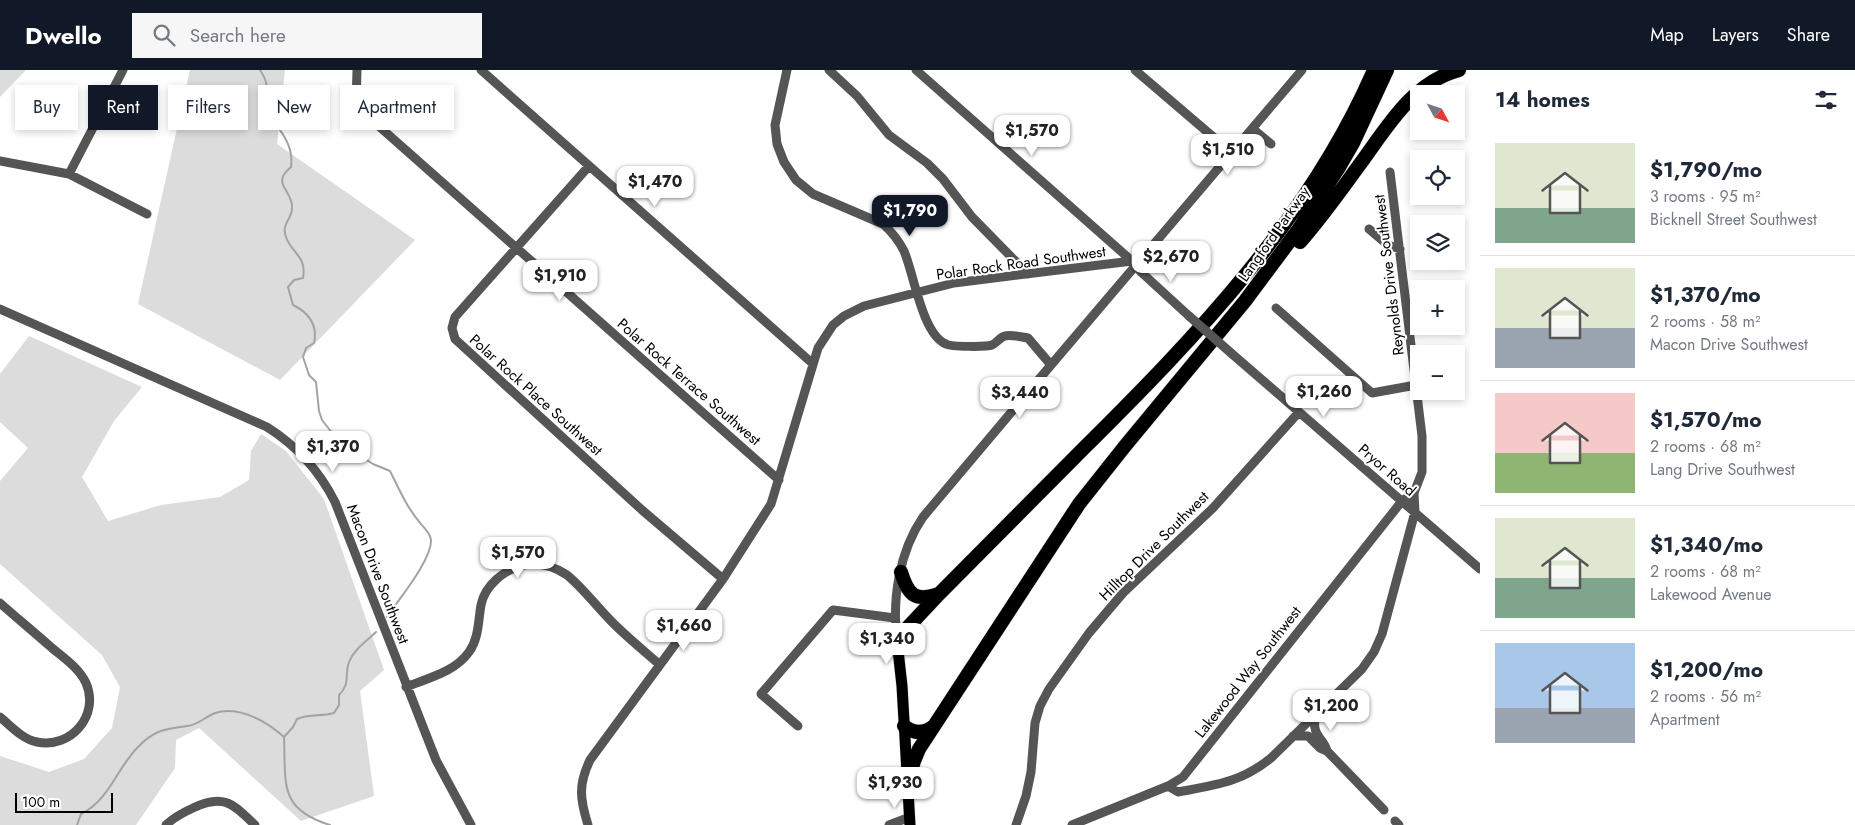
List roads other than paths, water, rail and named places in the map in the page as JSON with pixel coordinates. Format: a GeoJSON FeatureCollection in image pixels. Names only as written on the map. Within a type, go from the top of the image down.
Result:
{"type":"FeatureCollection","features":[{"type":"Feature","properties":{"kind":"highway"},"geometry":{"type":"LineString","coordinates":[[1283,227],[1346,110],[1364,70]]}},
{"type":"Feature","properties":{"kind":"highway","name":"Langford Parkway"},"geometry":{"type":"LineString","coordinates":[[897,641],[939,594],[1190,339],[1283,227],[1317,178],[1340,140],[1374,70]]}},
{"type":"Feature","properties":{"kind":"highway","name":"Langford Parkway"},"geometry":{"type":"LineString","coordinates":[[908,782],[914,761],[934,726],[1074,512],[1124,446],[1245,301],[1298,230],[1338,169],[1368,113],[1387,70]]}},
{"type":"Feature","properties":{"kind":"highway"},"geometry":{"type":"LineString","coordinates":[[1245,301],[1306,235],[1405,104],[1429,84],[1459,70]]}},
{"type":"Feature","properties":{"kind":"highway"},"geometry":{"type":"LineString","coordinates":[[901,572],[907,589],[916,597],[927,598],[939,594]]}},
{"type":"Feature","properties":{"kind":"highway"},"geometry":{"type":"LineString","coordinates":[[904,726],[918,732],[927,731],[934,726]]}},
{"type":"Feature","properties":{"kind":"main road"},"geometry":{"type":"LineString","coordinates":[[897,641],[910,821]]}},
{"type":"Feature","properties":{"kind":"street"},"geometry":{"type":"LineString","coordinates":[[69,174],[123,70]]}},
{"type":"Feature","properties":{"kind":"street","name":"Polar Rock Terrace Southwest"},"geometry":{"type":"LineString","coordinates":[[357,70],[356,106],[779,480]]}},
{"type":"Feature","properties":{"kind":"street"},"geometry":{"type":"LineString","coordinates":[[481,70],[812,363]]}},
{"type":"Feature","properties":{"kind":"street"},"geometry":{"type":"LineString","coordinates":[[786,70],[775,125],[777,144],[784,162],[796,180],[813,194],[883,224],[898,240],[905,252],[917,293],[937,338],[947,345],[991,346],[1004,336],[1028,338],[1051,364]]}},
{"type":"Feature","properties":{"kind":"street"},"geometry":{"type":"LineString","coordinates":[[829,70],[857,96],[888,135],[927,163],[943,178],[972,217],[1028,274]]}},
{"type":"Feature","properties":{"kind":"street","name":"Pryor Road"},"geometry":{"type":"LineString","coordinates":[[916,70],[1134,264],[1189,316],[1480,568]]}},
{"type":"Feature","properties":{"kind":"street"},"geometry":{"type":"LineString","coordinates":[[1135,70],[1232,153]]}},
{"type":"Feature","properties":{"kind":"street"},"geometry":{"type":"LineString","coordinates":[[897,641],[895,618],[901,572],[910,541],[923,517],[1134,264],[1302,70]]}},
{"type":"Feature","properties":{"kind":"street"},"geometry":{"type":"LineString","coordinates":[[1253,128],[1271,144]]}},
{"type":"Feature","properties":{"kind":"street"},"geometry":{"type":"LineString","coordinates":[[0,161],[69,174],[146,214]]}},
{"type":"Feature","properties":{"kind":"street","name":"Polar Rock Place Southwest"},"geometry":{"type":"LineString","coordinates":[[589,166],[455,317],[452,328],[455,339],[642,510],[723,579]]}},
{"type":"Feature","properties":{"kind":"street","name":"Reynolds Drive Southwest"},"geometry":{"type":"LineString","coordinates":[[1390,172],[1411,345]]}},
{"type":"Feature","properties":{"kind":"street"},"geometry":{"type":"LineString","coordinates":[[1369,229],[1388,245],[1400,249]]}},
{"type":"Feature","properties":{"kind":"street","name":"Polar Rock Road Southwest"},"geometry":{"type":"LineString","coordinates":[[588,825],[581,798],[581,788],[584,773],[590,760],[723,579],[771,504],[812,363],[824,336],[833,325],[844,316],[864,306],[954,283],[1134,264]]}},
{"type":"Feature","properties":{"kind":"street"},"geometry":{"type":"LineString","coordinates":[[1276,308],[1372,393],[1410,386]]}},
{"type":"Feature","properties":{"kind":"street","name":"Macon Drive Southwest"},"geometry":{"type":"LineString","coordinates":[[0,309],[267,427],[296,448],[318,473],[335,502],[436,760],[471,825]]}},
{"type":"Feature","properties":{"kind":"street","name":"Reynolds Drive Southwest"},"geometry":{"type":"LineString","coordinates":[[1414,493],[1422,472],[1422,436],[1418,400]]}},
{"type":"Feature","properties":{"kind":"street","name":"Hilltop Drive Southwest"},"geometry":{"type":"LineString","coordinates":[[1016,825],[1026,796],[1031,772],[1035,723],[1040,706],[1049,689],[1089,633],[1123,593],[1213,508],[1299,412]]}},
{"type":"Feature","properties":{"kind":"street"},"geometry":{"type":"LineString","coordinates":[[1168,786],[1178,792],[1230,782],[1257,769],[1362,669],[1374,652],[1382,634],[1415,512],[1414,493]]}},
{"type":"Feature","properties":{"kind":"street","name":"Lakewood Way Southwest"},"geometry":{"type":"LineString","coordinates":[[1072,825],[1168,786],[1183,777],[1402,501],[1414,493]]}},
{"type":"Feature","properties":{"kind":"street"},"geometry":{"type":"LineString","coordinates":[[406,687],[455,666],[462,660],[470,651],[476,639],[482,604],[490,587],[506,572],[530,564],[549,566],[568,576],[613,624],[660,665]]}},
{"type":"Feature","properties":{"kind":"street"},"geometry":{"type":"LineString","coordinates":[[0,603],[78,670],[87,685],[90,700],[87,716],[79,729],[67,738],[52,743],[37,742],[23,736],[0,716]]}},
{"type":"Feature","properties":{"kind":"street"},"geometry":{"type":"LineString","coordinates":[[798,726],[761,694],[833,610],[895,618]]}},
{"type":"Feature","properties":{"kind":"street"},"geometry":{"type":"LineString","coordinates":[[1315,715],[1314,727],[1316,733],[1326,744],[1327,750]]}},
{"type":"Feature","properties":{"kind":"street"},"geometry":{"type":"LineString","coordinates":[[1293,736],[1308,736],[1320,748],[1327,750],[1384,810]]}},
{"type":"Feature","properties":{"kind":"street"},"geometry":{"type":"LineString","coordinates":[[166,825],[174,817],[206,801],[218,800],[236,807],[255,825]]}},
{"type":"Feature","properties":{"kind":"street"},"geometry":{"type":"LineString","coordinates":[[889,825],[910,821]]}},
{"type":"Feature","properties":{"kind":"waterway"},"geometry":{"type":"LineString","coordinates":[[260,70],[267,87],[268,117],[286,139],[291,152],[291,167],[282,178],[282,183],[289,196],[292,208],[285,232],[289,243],[301,260],[304,271],[303,278],[294,280],[288,287],[293,305],[308,316],[315,331],[314,343],[306,348],[303,357],[309,375],[316,382],[319,411],[322,420],[340,443],[373,464],[390,471],[407,505],[427,531],[431,540],[426,558],[414,580],[387,617]]}},
{"type":"Feature","properties":{"kind":"waterway"},"geometry":{"type":"LineString","coordinates":[[284,737],[297,719],[306,716],[334,713],[339,705],[339,695],[345,687],[351,657],[376,632]]}},
{"type":"Feature","properties":{"kind":"waterway"},"geometry":{"type":"LineString","coordinates":[[77,825],[81,814],[99,801],[137,748],[149,737],[160,731],[195,724],[215,713],[234,711],[252,716],[284,737]]}},
{"type":"Feature","properties":{"kind":"waterway"},"geometry":{"type":"LineString","coordinates":[[284,737],[286,781],[288,792],[293,802],[301,811],[313,819],[330,825]]}}]}
